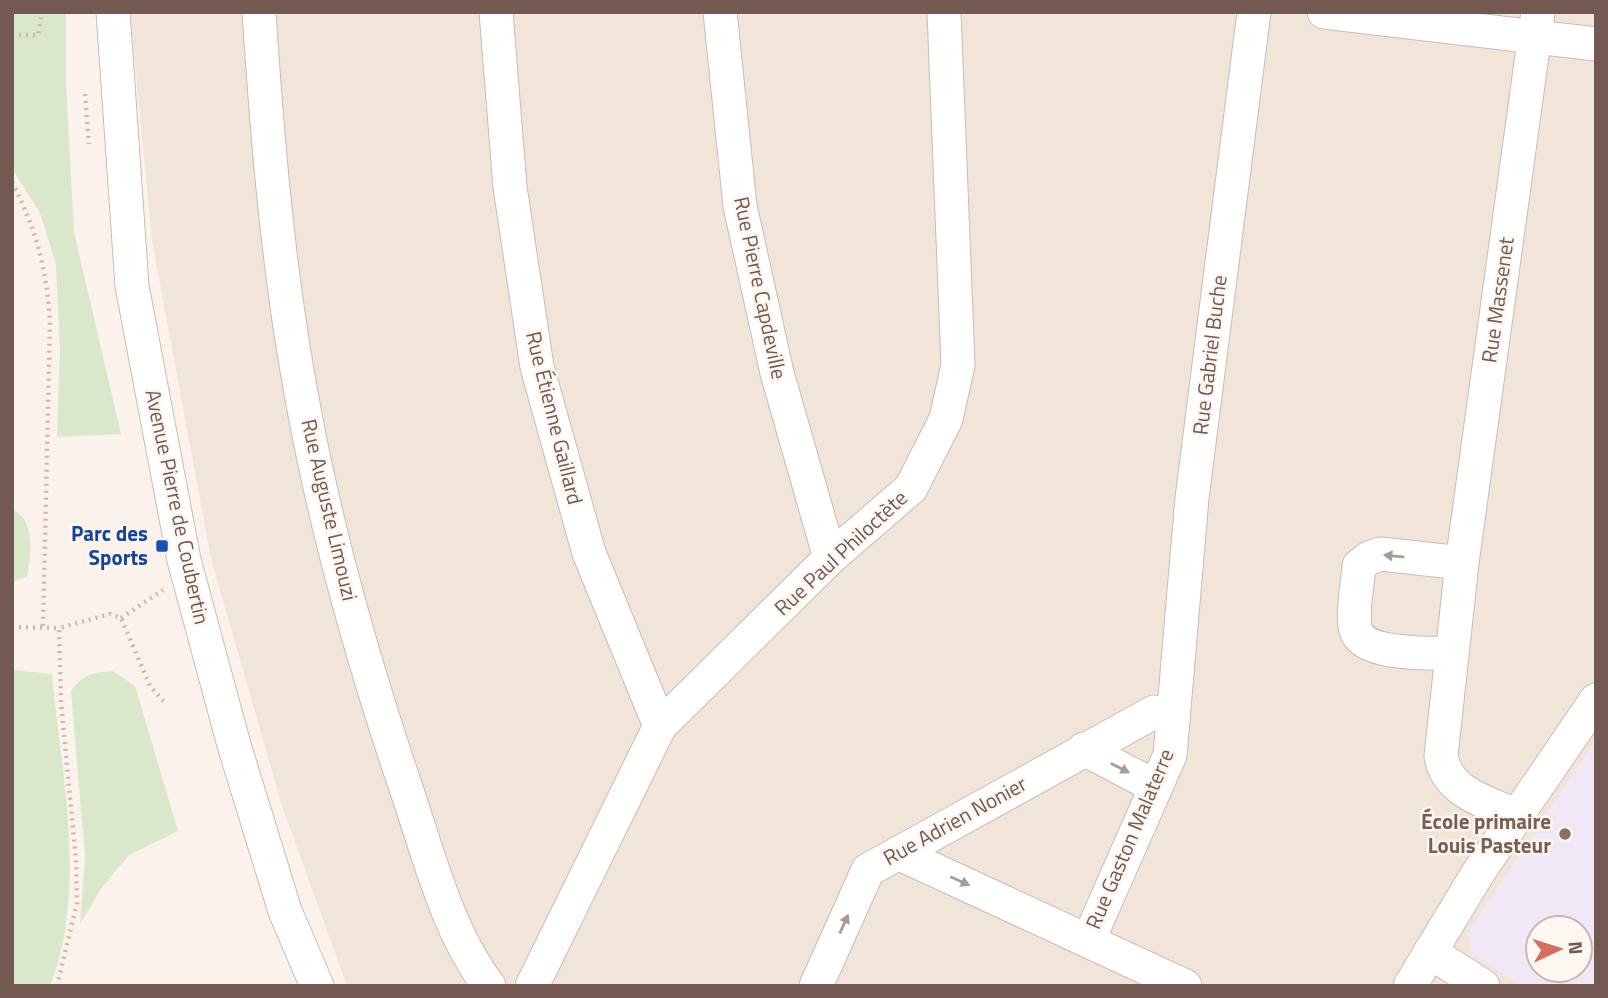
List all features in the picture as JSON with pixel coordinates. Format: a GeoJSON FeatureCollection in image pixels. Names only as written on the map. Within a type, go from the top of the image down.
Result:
{"type":"FeatureCollection","features":[{"type":"Feature","properties":{"kind":"street","name":"Avenue Pierre de Coubertin"},"geometry":{"type":"LineString","coordinates":[[113,12],[132,286],[184,560],[281,899],[317,986]]}},
{"type":"Feature","properties":{"kind":"street","name":"Rue Auguste Limouzi"},"geometry":{"type":"LineString","coordinates":[[259,12],[268,158],[298,376],[335,550],[389,738],[447,908],[489,986]]}},
{"type":"Feature","properties":{"kind":"street","name":"Rue Étienne Gaillard"},"geometry":{"type":"LineString","coordinates":[[496,12],[510,187],[537,367],[589,553],[660,726]]}},
{"type":"Feature","properties":{"kind":"street","name":"Rue Pierre Capdeville"},"geometry":{"type":"LineString","coordinates":[[720,12],[740,206],[777,373],[830,558]]}},
{"type":"Feature","properties":{"kind":"street","name":"Rue Paul Philoctète"},"geometry":{"type":"LineString","coordinates":[[532,986],[660,726],[830,558],[911,488],[946,419],[958,365],[944,12]]}},
{"type":"Feature","properties":{"kind":"street","name":"Rue Gabriel Buche"},"geometry":{"type":"LineString","coordinates":[[1165,705],[1254,12]]}},
{"type":"Feature","properties":{"kind":"street"},"geometry":{"type":"LineString","coordinates":[[1324,12],[1536,25],[1596,44]]}},
{"type":"Feature","properties":{"kind":"street","name":"Rue Massenet"},"geometry":{"type":"LineString","coordinates":[[1516,816],[1454,786],[1443,771],[1441,756],[1462,563],[1536,25]]}},
{"type":"Feature","properties":{"kind":"street"},"geometry":{"type":"LineString","coordinates":[[1452,654],[1377,648],[1362,641],[1354,627],[1359,566],[1368,558],[1381,554],[1462,563]]}},
{"type":"Feature","properties":{"kind":"street"},"geometry":{"type":"LineString","coordinates":[[1410,986],[1516,816],[1596,701]]}},
{"type":"Feature","properties":{"kind":"street","name":"Rue Adrien Nonier"},"geometry":{"type":"LineString","coordinates":[[816,986],[868,870],[1165,705]]}},
{"type":"Feature","properties":{"kind":"street","name":"Rue Gaston Malaterre"},"geometry":{"type":"LineString","coordinates":[[1089,939],[1170,755],[1165,705]]}},
{"type":"Feature","properties":{"kind":"street"},"geometry":{"type":"LineString","coordinates":[[1084,749],[1156,787]]}},
{"type":"Feature","properties":{"kind":"street","name":"Rue Gaston Malaterre"},"geometry":{"type":"LineString","coordinates":[[898,853],[1089,939],[1185,986]]}},
{"type":"Feature","properties":{"kind":"street"},"geometry":{"type":"LineString","coordinates":[[1430,952],[1483,986]]}},
{"type":"Feature","properties":{"kind":"path"},"geometry":{"type":"LineString","coordinates":[[12,35],[38,35],[42,12]]}},
{"type":"Feature","properties":{"kind":"path"},"geometry":{"type":"LineString","coordinates":[[12,182],[31,221],[47,285],[50,322],[43,628]]}},
{"type":"Feature","properties":{"kind":"path"},"geometry":{"type":"LineString","coordinates":[[12,627],[59,628],[110,614],[121,618],[150,686],[166,704]]}},
{"type":"Feature","properties":{"kind":"path"},"geometry":{"type":"LineString","coordinates":[[57,986],[77,903],[76,860],[61,703],[59,628]]}},
{"type":"Feature","properties":{"kind":"shaded area"},"geometry":{"type":"Polygon","coordinates":[[[130,12],[1596,12],[1596,986],[347,986],[282,806],[211,559],[152,241],[130,12]]]}},
{"type":"Feature","properties":{"kind":"shaded area","name":"École primaire Louis Pasteur"},"geometry":{"type":"Polygon","coordinates":[[[1596,739],[1596,986],[1522,986],[1473,955],[1468,933],[1596,739]]]}},
{"type":"Feature","properties":{"kind":"green space"},"geometry":{"type":"Polygon","coordinates":[[[12,12],[66,12],[66,84],[74,232],[121,434],[57,437],[60,349],[56,264],[40,213],[12,168],[12,12]]]}},
{"type":"Feature","properties":{"kind":"green space"},"geometry":{"type":"Polygon","coordinates":[[[12,510],[25,521],[30,539],[30,559],[27,577],[12,582],[12,510]]]}},
{"type":"Feature","properties":{"kind":"green space"},"geometry":{"type":"Polygon","coordinates":[[[12,670],[52,674],[69,832],[70,871],[68,911],[50,986],[12,986],[12,670]]]}},
{"type":"Feature","properties":{"kind":"green space"},"geometry":{"type":"Polygon","coordinates":[[[113,671],[135,686],[178,831],[129,855],[103,886],[80,924],[85,857],[71,691],[89,675],[113,671]]]}},
{"type":"Feature","properties":{"kind":"place","name":"Parc des Sports"},"geometry":{"type":"Point","coordinates":[162,546]}},
{"type":"Feature","properties":{"kind":"place","name":"École primaire Louis Pasteur"},"geometry":{"type":"Point","coordinates":[1565,834]}}]}
